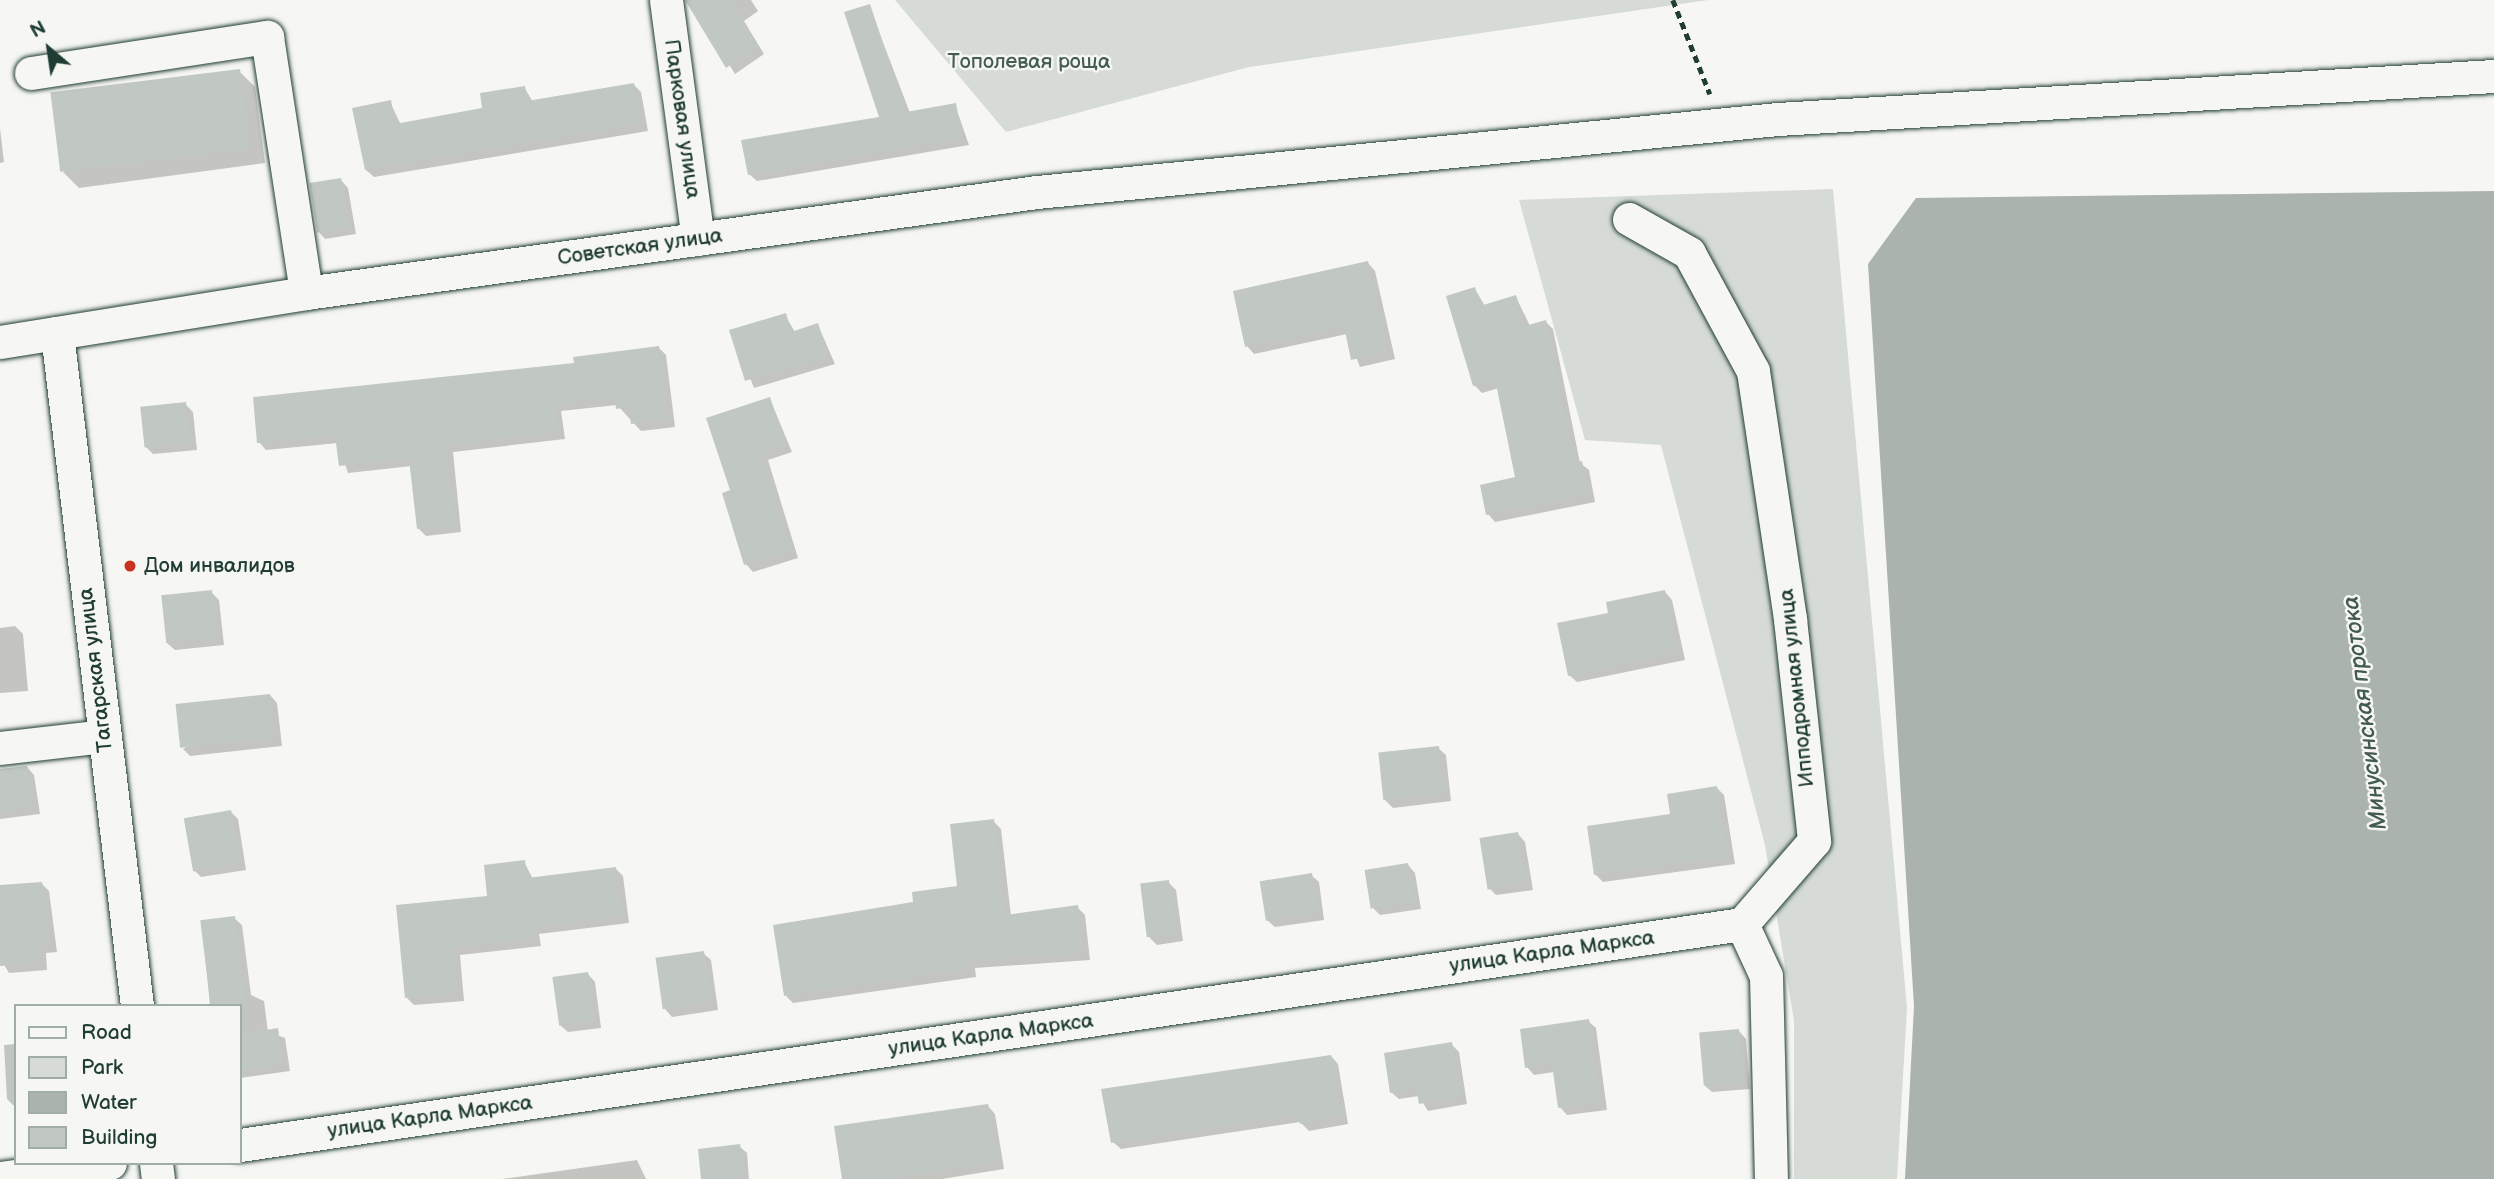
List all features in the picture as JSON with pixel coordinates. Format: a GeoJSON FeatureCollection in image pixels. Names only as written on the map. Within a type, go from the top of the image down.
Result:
{"type":"FeatureCollection","features":[{"type":"Feature","properties":{"kind":"street","name":"Парковая улица"},"geometry":{"type":"LineString","coordinates":[[666,0],[698,239]]}},
{"type":"Feature","properties":{"kind":"street"},"geometry":{"type":"LineString","coordinates":[[31,73],[267,37],[306,293]]}},
{"type":"Feature","properties":{"kind":"street","name":"Советская улица"},"geometry":{"type":"LineString","coordinates":[[0,342],[306,293],[1037,192],[1283,172],[1778,119],[2494,76]]}},
{"type":"Feature","properties":{"kind":"street","name":"Ипподромная улица"},"geometry":{"type":"LineString","coordinates":[[1629,219],[1689,253],[1753,371],[1790,619],[1814,841],[1742,924]]}},
{"type":"Feature","properties":{"kind":"street","name":"Тагарская улица"},"geometry":{"type":"LineString","coordinates":[[57,333],[137,1004]]}},
{"type":"Feature","properties":{"kind":"street"},"geometry":{"type":"LineString","coordinates":[[0,748],[104,736]]}},
{"type":"Feature","properties":{"kind":"street"},"geometry":{"type":"LineString","coordinates":[[1742,924],[1766,976],[1771,1179]]}},
{"type":"Feature","properties":{"kind":"street","name":"улица Карла Маркса"},"geometry":{"type":"LineString","coordinates":[[242,1145],[1742,924]]}},
{"type":"Feature","properties":{"kind":"street"},"geometry":{"type":"LineString","coordinates":[[0,1178],[95,1165]]}},
{"type":"Feature","properties":{"kind":"path"},"geometry":{"type":"LineString","coordinates":[[1673,0],[1721,125]]}},
{"type":"Feature","properties":{"kind":"green space","name":"Тополевая роща"},"geometry":{"type":"Polygon","coordinates":[[[895,0],[1708,0],[1249,67],[1006,132],[895,0]]]}},
{"type":"Feature","properties":{"kind":"green space"},"geometry":{"type":"Polygon","coordinates":[[[1833,189],[1907,1008],[1897,1179],[1794,1179],[1794,1021],[1765,845],[1661,445],[1585,440],[1519,200],[1833,189]]]}},
{"type":"Feature","properties":{"kind":"water","name":"Минусинская протока"},"geometry":{"type":"Polygon","coordinates":[[[2494,191],[2494,1179],[1905,1179],[1914,1006],[1868,264],[1916,198],[2494,191]]]}},
{"type":"Feature","properties":{"kind":"building"},"geometry":{"type":"Polygon","coordinates":[[[685,0],[730,0],[758,46],[726,68],[685,0]]]}},
{"type":"Feature","properties":{"kind":"building"},"geometry":{"type":"Polygon","coordinates":[[[870,4],[906,112],[956,103],[962,138],[748,175],[741,140],[879,117],[844,12],[870,4]]]}},
{"type":"Feature","properties":{"kind":"building"},"geometry":{"type":"Polygon","coordinates":[[[240,69],[250,148],[60,172],[50,92],[240,69]]]}},
{"type":"Feature","properties":{"kind":"building"},"geometry":{"type":"Polygon","coordinates":[[[634,83],[641,124],[365,170],[352,108],[391,100],[395,124],[482,108],[480,93],[525,86],[527,101],[634,83]]]}},
{"type":"Feature","properties":{"kind":"building"},"geometry":{"type":"Polygon","coordinates":[[[341,178],[349,227],[317,232],[309,183],[341,178]]]}},
{"type":"Feature","properties":{"kind":"building"},"geometry":{"type":"Polygon","coordinates":[[[1368,261],[1388,352],[1351,360],[1344,326],[1245,347],[1233,291],[1368,261]]]}},
{"type":"Feature","properties":{"kind":"building"},"geometry":{"type":"Polygon","coordinates":[[[1475,287],[1480,306],[1516,295],[1525,326],[1546,320],[1575,462],[1582,461],[1589,494],[1486,515],[1480,485],[1515,477],[1495,379],[1473,386],[1446,296],[1475,287]]]}},
{"type":"Feature","properties":{"kind":"building"},"geometry":{"type":"Polygon","coordinates":[[[786,313],[791,332],[818,323],[828,356],[745,381],[729,330],[786,313]]]}},
{"type":"Feature","properties":{"kind":"building"},"geometry":{"type":"Polygon","coordinates":[[[659,346],[668,419],[631,424],[629,407],[616,409],[615,397],[555,404],[558,432],[446,445],[454,525],[417,529],[409,459],[339,466],[335,436],[257,443],[253,397],[574,363],[573,357],[659,346]]]}},
{"type":"Feature","properties":{"kind":"building"},"geometry":{"type":"Polygon","coordinates":[[[770,397],[785,445],[761,453],[791,551],[744,565],[722,493],[730,490],[706,418],[770,397]]]}},
{"type":"Feature","properties":{"kind":"building"},"geometry":{"type":"Polygon","coordinates":[[[186,402],[190,443],[145,448],[140,407],[186,402]]]}},
{"type":"Feature","properties":{"kind":"building"},"geometry":{"type":"Polygon","coordinates":[[[212,590],[217,638],[166,643],[161,595],[212,590]]]}},
{"type":"Feature","properties":{"kind":"building"},"geometry":{"type":"Polygon","coordinates":[[[1665,590],[1678,653],[1568,676],[1557,623],[1608,613],[1606,602],[1665,590]]]}},
{"type":"Feature","properties":{"kind":"building"},"geometry":{"type":"Polygon","coordinates":[[[270,694],[275,738],[180,748],[176,704],[270,694]]]}},
{"type":"Feature","properties":{"kind":"building"},"geometry":{"type":"Polygon","coordinates":[[[1439,746],[1444,794],[1383,800],[1378,752],[1439,746]]]}},
{"type":"Feature","properties":{"kind":"building"},"geometry":{"type":"Polygon","coordinates":[[[27,766],[33,807],[0,811],[0,769],[27,766]]]}},
{"type":"Feature","properties":{"kind":"building"},"geometry":{"type":"Polygon","coordinates":[[[1717,786],[1728,857],[1594,875],[1587,826],[1670,814],[1667,794],[1717,786]]]}},
{"type":"Feature","properties":{"kind":"building"},"geometry":{"type":"Polygon","coordinates":[[[231,810],[240,863],[193,872],[184,818],[231,810]]]}},
{"type":"Feature","properties":{"kind":"building"},"geometry":{"type":"Polygon","coordinates":[[[994,819],[1005,915],[1078,905],[1083,953],[968,961],[969,969],[784,996],[773,925],[913,902],[912,892],[957,886],[950,824],[994,819]]]}},
{"type":"Feature","properties":{"kind":"building"},"geometry":{"type":"Polygon","coordinates":[[[1518,832],[1526,883],[1488,889],[1479,838],[1518,832]]]}},
{"type":"Feature","properties":{"kind":"building"},"geometry":{"type":"Polygon","coordinates":[[[525,860],[527,878],[616,867],[622,916],[533,927],[534,939],[453,948],[458,993],[405,998],[396,905],[487,896],[484,865],[525,860]]]}},
{"type":"Feature","properties":{"kind":"building"},"geometry":{"type":"Polygon","coordinates":[[[1408,863],[1414,902],[1371,908],[1365,870],[1408,863]]]}},
{"type":"Feature","properties":{"kind":"building"},"geometry":{"type":"Polygon","coordinates":[[[1312,873],[1318,913],[1266,921],[1260,881],[1312,873]]]}},
{"type":"Feature","properties":{"kind":"building"},"geometry":{"type":"Polygon","coordinates":[[[1169,880],[1176,934],[1147,937],[1140,884],[1169,880]]]}},
{"type":"Feature","properties":{"kind":"building"},"geometry":{"type":"Polygon","coordinates":[[[42,882],[51,945],[39,946],[40,963],[0,966],[0,885],[42,882]]]}},
{"type":"Feature","properties":{"kind":"building"},"geometry":{"type":"Polygon","coordinates":[[[235,916],[246,1006],[211,1004],[200,920],[235,916]]]}},
{"type":"Feature","properties":{"kind":"building"},"geometry":{"type":"Polygon","coordinates":[[[704,951],[711,1002],[663,1009],[655,958],[704,951]]]}},
{"type":"Feature","properties":{"kind":"building"},"geometry":{"type":"Polygon","coordinates":[[[588,972],[595,1021],[559,1026],[552,977],[588,972]]]}},
{"type":"Feature","properties":{"kind":"building"},"geometry":{"type":"Polygon","coordinates":[[[1589,1019],[1600,1103],[1558,1108],[1552,1064],[1525,1068],[1520,1029],[1589,1019]]]}},
{"type":"Feature","properties":{"kind":"building"},"geometry":{"type":"Polygon","coordinates":[[[278,1028],[283,1063],[242,1070],[242,1034],[278,1028]]]}},
{"type":"Feature","properties":{"kind":"building"},"geometry":{"type":"Polygon","coordinates":[[[1739,1029],[1744,1082],[1704,1085],[1699,1032],[1739,1029]]]}},
{"type":"Feature","properties":{"kind":"building"},"geometry":{"type":"Polygon","coordinates":[[[1452,1042],[1461,1097],[1419,1104],[1416,1088],[1390,1093],[1384,1053],[1452,1042]]]}},
{"type":"Feature","properties":{"kind":"building"},"geometry":{"type":"Polygon","coordinates":[[[1331,1055],[1342,1116],[1300,1124],[1298,1115],[1111,1143],[1101,1089],[1331,1055]]]}},
{"type":"Feature","properties":{"kind":"building"},"geometry":{"type":"Polygon","coordinates":[[[988,1104],[998,1162],[890,1179],[842,1179],[834,1126],[988,1104]]]}},
{"type":"Feature","properties":{"kind":"building"},"geometry":{"type":"Polygon","coordinates":[[[740,1144],[744,1179],[701,1179],[698,1149],[740,1144]]]}},
{"type":"Feature","properties":{"kind":"place","name":"Дом инвалидов"},"geometry":{"type":"Point","coordinates":[130,566]}}]}
